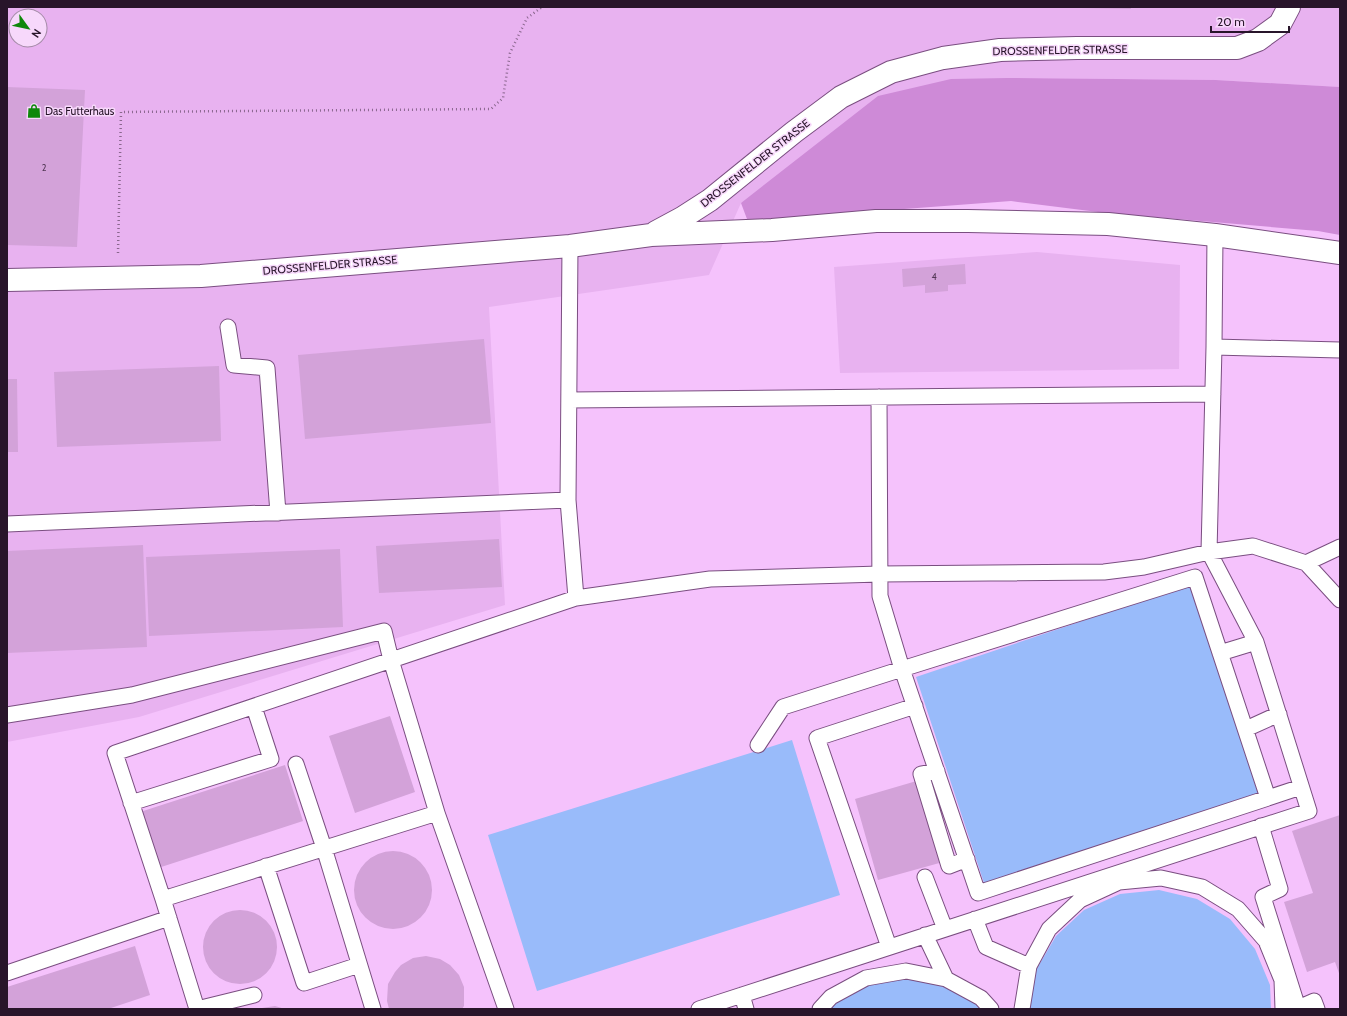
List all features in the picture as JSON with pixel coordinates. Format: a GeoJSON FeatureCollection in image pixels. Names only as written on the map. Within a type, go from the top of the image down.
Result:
{"type":"FeatureCollection","features":[{"type":"Feature","properties":{"kind":"street","name":"DROSSENFELDER STRASSE"},"geometry":{"type":"LineString","coordinates":[[651,235],[710,200],[794,132],[841,97],[891,72],[943,58],[1000,50],[1077,48],[1237,48],[1258,40],[1280,24],[1289,7]]}},
{"type":"Feature","properties":{"kind":"street","name":"DROSSENFELDER STRASSE"},"geometry":{"type":"LineString","coordinates":[[7,280],[201,276],[570,246],[651,235],[772,230],[876,222],[945,221],[1108,224],[1216,235],[1340,253]]}},
{"type":"Feature","properties":{"kind":"lane"},"geometry":{"type":"LineString","coordinates":[[1022,1009],[1029,966],[1049,929],[1080,900],[1136,867],[1309,810],[1256,642],[1209,552],[1216,235]]}},
{"type":"Feature","properties":{"kind":"lane"},"geometry":{"type":"LineString","coordinates":[[570,246],[568,500],[576,598]]}},
{"type":"Feature","properties":{"kind":"lane"},"geometry":{"type":"LineString","coordinates":[[228,327],[234,365],[267,368],[278,513]]}},
{"type":"Feature","properties":{"kind":"lane"},"geometry":{"type":"LineString","coordinates":[[1214,347],[1340,350]]}},
{"type":"Feature","properties":{"kind":"lane"},"geometry":{"type":"LineString","coordinates":[[569,400],[1213,394]]}},
{"type":"Feature","properties":{"kind":"lane"},"geometry":{"type":"LineString","coordinates":[[879,397],[880,596],[902,669],[978,893],[980,917],[986,947],[1029,966]]}},
{"type":"Feature","properties":{"kind":"lane"},"geometry":{"type":"LineString","coordinates":[[7,524],[568,500]]}},
{"type":"Feature","properties":{"kind":"lane"},"geometry":{"type":"LineString","coordinates":[[254,995],[197,1009],[115,753],[576,598],[710,579],[880,574],[1104,572],[1144,567],[1209,552],[1253,546],[1306,563],[1340,600]]}},
{"type":"Feature","properties":{"kind":"lane"},"geometry":{"type":"LineString","coordinates":[[1306,563],[1340,547]]}},
{"type":"Feature","properties":{"kind":"lane"},"geometry":{"type":"LineString","coordinates":[[758,745],[783,706],[1195,577],[1268,798]]}},
{"type":"Feature","properties":{"kind":"lane"},"geometry":{"type":"LineString","coordinates":[[7,716],[132,695],[384,631],[437,813],[506,1009]]}},
{"type":"Feature","properties":{"kind":"lane"},"geometry":{"type":"LineString","coordinates":[[1220,653],[1256,642]]}},
{"type":"Feature","properties":{"kind":"lane"},"geometry":{"type":"LineString","coordinates":[[889,947],[817,738],[915,706]]}},
{"type":"Feature","properties":{"kind":"lane"},"geometry":{"type":"LineString","coordinates":[[131,803],[271,759],[254,707]]}},
{"type":"Feature","properties":{"kind":"lane"},"geometry":{"type":"LineString","coordinates":[[1246,729],[1279,714]]}},
{"type":"Feature","properties":{"kind":"lane"},"geometry":{"type":"LineString","coordinates":[[296,764],[324,848],[373,1009]]}},
{"type":"Feature","properties":{"kind":"lane"},"geometry":{"type":"LineString","coordinates":[[978,893],[1301,787]]}},
{"type":"Feature","properties":{"kind":"lane"},"geometry":{"type":"LineString","coordinates":[[163,899],[437,813]]}},
{"type":"Feature","properties":{"kind":"lane"},"geometry":{"type":"LineString","coordinates":[[1261,826],[1280,889],[1263,897],[1285,979],[1283,1009]]}},
{"type":"Feature","properties":{"kind":"lane"},"geometry":{"type":"LineString","coordinates":[[1129,844],[1136,867]]}},
{"type":"Feature","properties":{"kind":"lane"},"geometry":{"type":"LineString","coordinates":[[266,866],[304,983],[360,965]]}},
{"type":"Feature","properties":{"kind":"lane"},"geometry":{"type":"LineString","coordinates":[[925,877],[945,929]]}},
{"type":"Feature","properties":{"kind":"lane"},"geometry":{"type":"LineString","coordinates":[[699,1009],[744,1002],[858,957],[980,917],[1118,878],[1161,878],[1202,887],[1238,908],[1266,941],[1298,1008],[1314,1001],[1317,1009]]}},
{"type":"Feature","properties":{"kind":"lane"},"geometry":{"type":"LineString","coordinates":[[7,973],[169,918]]}},
{"type":"Feature","properties":{"kind":"lane"},"geometry":{"type":"LineString","coordinates":[[925,936],[946,979]]}},
{"type":"Feature","properties":{"kind":"lane"},"geometry":{"type":"LineString","coordinates":[[858,957],[866,978]]}},
{"type":"Feature","properties":{"kind":"lane"},"geometry":{"type":"LineString","coordinates":[[820,1009],[831,997],[866,978],[906,971],[946,979],[981,998],[991,1009]]}},
{"type":"Feature","properties":{"kind":"path"},"geometry":{"type":"LineString","coordinates":[[117,277],[121,112],[492,109],[503,98],[510,53],[527,18],[542,7]]}},
{"type":"Feature","properties":{"kind":"shaded area"},"geometry":{"type":"Polygon","coordinates":[[[7,7],[1340,7],[1340,87],[1216,80],[1007,78],[741,203],[709,275],[489,307],[505,605],[139,717],[7,742],[7,7]]]}},
{"type":"Feature","properties":{"kind":"shaded area"},"geometry":{"type":"Polygon","coordinates":[[[1007,78],[1216,80],[1340,87],[1340,235],[1318,231],[1106,213],[1011,201],[824,215],[765,225],[747,219],[741,203],[878,96],[951,79],[1007,78]]]}},
{"type":"Feature","properties":{"kind":"shaded area"},"geometry":{"type":"Polygon","coordinates":[[[1037,252],[1180,265],[1179,369],[840,373],[834,267],[1037,252]]]}},
{"type":"Feature","properties":{"kind":"water"},"geometry":{"type":"Polygon","coordinates":[[[1192,584],[1262,793],[985,886],[916,677],[1192,584]]]}},
{"type":"Feature","properties":{"kind":"water"},"geometry":{"type":"Polygon","coordinates":[[[792,740],[840,895],[537,991],[488,835],[792,740]]]}},
{"type":"Feature","properties":{"kind":"water"},"geometry":{"type":"Polygon","coordinates":[[[1159,890],[1197,899],[1230,919],[1255,949],[1270,985],[1271,1009],[1029,1009],[1036,970],[1056,936],[1084,910],[1120,894],[1159,890]]]}},
{"type":"Feature","properties":{"kind":"water"},"geometry":{"type":"Polygon","coordinates":[[[906,978],[944,984],[978,1002],[984,1009],[827,1009],[834,1001],[868,984],[906,978]]]}},
{"type":"Feature","properties":{"kind":"building"},"geometry":{"type":"Polygon","coordinates":[[[1131,7],[1131,9],[1081,8],[1131,7]]]}},
{"type":"Feature","properties":{"kind":"building"},"geometry":{"type":"Polygon","coordinates":[[[7,87],[85,90],[77,247],[7,245],[7,87]]]}},
{"type":"Feature","properties":{"kind":"building"},"geometry":{"type":"Polygon","coordinates":[[[965,264],[966,284],[948,285],[948,291],[925,293],[925,285],[903,287],[902,269],[965,264]]]}},
{"type":"Feature","properties":{"kind":"building"},"geometry":{"type":"Polygon","coordinates":[[[484,339],[491,423],[305,439],[298,355],[484,339]]]}},
{"type":"Feature","properties":{"kind":"building"},"geometry":{"type":"Polygon","coordinates":[[[219,366],[221,441],[57,447],[54,372],[219,366]]]}},
{"type":"Feature","properties":{"kind":"building"},"geometry":{"type":"Polygon","coordinates":[[[7,379],[17,379],[18,452],[7,452],[7,379]]]}},
{"type":"Feature","properties":{"kind":"building"},"geometry":{"type":"Polygon","coordinates":[[[499,539],[502,587],[379,593],[376,546],[499,539]]]}},
{"type":"Feature","properties":{"kind":"building"},"geometry":{"type":"Polygon","coordinates":[[[143,545],[147,647],[7,653],[7,551],[143,545]]]}},
{"type":"Feature","properties":{"kind":"building"},"geometry":{"type":"Polygon","coordinates":[[[340,549],[343,627],[149,636],[146,557],[340,549]]]}},
{"type":"Feature","properties":{"kind":"building"},"geometry":{"type":"Polygon","coordinates":[[[390,716],[415,792],[355,813],[329,736],[390,716]]]}},
{"type":"Feature","properties":{"kind":"building"},"geometry":{"type":"Polygon","coordinates":[[[285,765],[303,821],[155,869],[137,813],[285,765]]]}},
{"type":"Feature","properties":{"kind":"building"},"geometry":{"type":"Polygon","coordinates":[[[920,780],[943,862],[878,880],[855,799],[920,780]]]}},
{"type":"Feature","properties":{"kind":"building"},"geometry":{"type":"Polygon","coordinates":[[[1340,815],[1340,976],[1335,962],[1307,972],[1284,902],[1313,893],[1292,831],[1340,815]]]}},
{"type":"Feature","properties":{"kind":"building"},"geometry":{"type":"Polygon","coordinates":[[[393,851],[408,854],[421,862],[429,875],[432,890],[429,905],[421,918],[408,926],[393,929],[378,926],[365,918],[357,905],[354,890],[357,875],[365,862],[378,854],[393,851]]]}},
{"type":"Feature","properties":{"kind":"building"},"geometry":{"type":"Polygon","coordinates":[[[240,910],[254,913],[266,921],[274,933],[277,947],[274,961],[266,973],[254,981],[240,984],[226,981],[214,973],[206,961],[203,947],[206,933],[214,921],[226,913],[240,910]]]}},
{"type":"Feature","properties":{"kind":"building"},"geometry":{"type":"Polygon","coordinates":[[[135,946],[150,995],[108,1009],[8,1009],[7,987],[135,946]]]}},
{"type":"Feature","properties":{"kind":"building"},"geometry":{"type":"Polygon","coordinates":[[[426,956],[440,959],[450,965],[459,975],[464,987],[464,1006],[462,1009],[389,1009],[387,1001],[388,984],[395,972],[401,965],[413,958],[426,956]]]}},
{"type":"Feature","properties":{"kind":"building"},"geometry":{"type":"Polygon","coordinates":[[[275,1006],[285,1009],[262,1009],[262,1008],[275,1006]]]}},
{"type":"Feature","properties":{"kind":"place","name":"Das Futterhaus"},"geometry":{"type":"Point","coordinates":[34,111]}}]}
